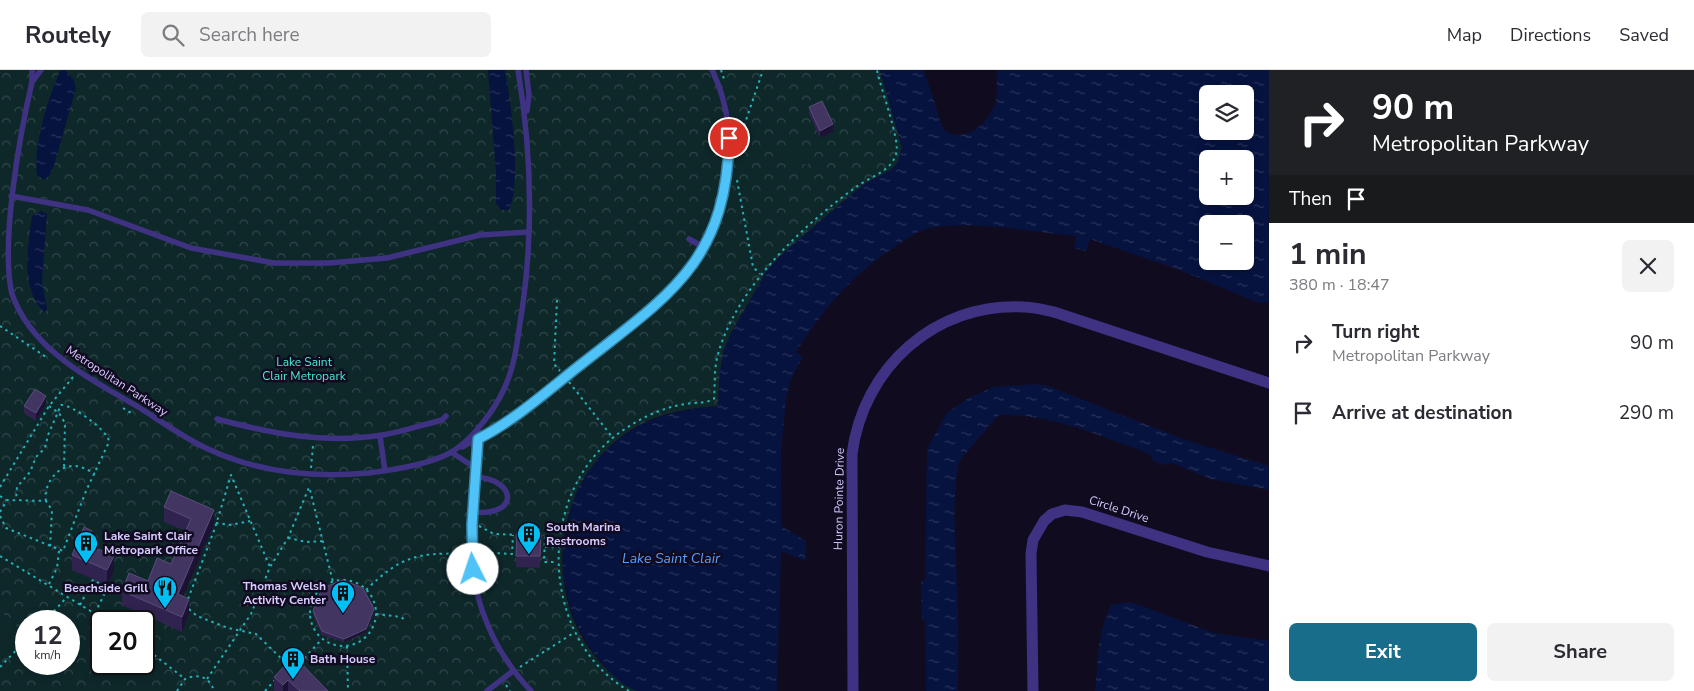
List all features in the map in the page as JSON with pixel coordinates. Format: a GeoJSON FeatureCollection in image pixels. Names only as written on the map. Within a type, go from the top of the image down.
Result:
{"type":"FeatureCollection","features":[{"type":"Feature","properties":{"kind":"street","name":"Huron Pointe Drive"},"geometry":{"type":"LineString","coordinates":[[852,691],[852,463],[855,434],[860,415],[876,383],[910,344],[942,323],[958,317],[1001,308],[1024,307],[1054,312],[1269,383]]}},
{"type":"Feature","properties":{"kind":"street","name":"Circle Drive"},"geometry":{"type":"LineString","coordinates":[[1033,691],[1031,554],[1037,530],[1052,514],[1065,510],[1082,512],[1207,552],[1269,566]]}},
{"type":"Feature","properties":{"kind":"lane","name":"Metropolitan Parkway"},"geometry":{"type":"LineString","coordinates":[[32,70],[32,82],[20,134],[7,238],[12,293],[36,335],[60,358],[189,440],[222,455],[268,468],[306,474],[342,475],[385,471],[451,452]]}},
{"type":"Feature","properties":{"kind":"lane","name":"Metropolitan Parkway"},"geometry":{"type":"LineString","coordinates":[[32,82],[40,70]]}},
{"type":"Feature","properties":{"kind":"lane"},"geometry":{"type":"LineString","coordinates":[[451,452],[478,426],[504,390],[516,353],[525,291],[529,232],[529,161],[526,118],[518,70]]}},
{"type":"Feature","properties":{"kind":"lane"},"geometry":{"type":"LineString","coordinates":[[526,70],[529,95],[526,118]]}},
{"type":"Feature","properties":{"kind":"lane"},"geometry":{"type":"LineString","coordinates":[[451,452],[504,424],[539,398],[657,304],[690,270],[705,248],[715,226],[729,166],[729,138],[723,98],[712,70]]}},
{"type":"Feature","properties":{"kind":"lane"},"geometry":{"type":"LineString","coordinates":[[11,196],[88,210],[191,248],[274,263],[329,263],[387,258],[480,235],[529,232]]}},
{"type":"Feature","properties":{"kind":"lane"},"geometry":{"type":"LineString","coordinates":[[689,239],[705,248]]}},
{"type":"Feature","properties":{"kind":"lane"},"geometry":{"type":"LineString","coordinates":[[217,419],[256,430],[298,438],[337,438],[380,436],[442,420],[446,416]]}},
{"type":"Feature","properties":{"kind":"lane"},"geometry":{"type":"LineString","coordinates":[[478,426],[471,553],[477,594],[484,618],[496,645],[531,691]]}},
{"type":"Feature","properties":{"kind":"lane"},"geometry":{"type":"LineString","coordinates":[[380,436],[385,471]]}},
{"type":"Feature","properties":{"kind":"lane"},"geometry":{"type":"LineString","coordinates":[[451,452],[477,469]]}},
{"type":"Feature","properties":{"kind":"lane"},"geometry":{"type":"LineString","coordinates":[[473,512],[496,512],[504,507],[508,496],[504,488],[497,482],[489,478],[476,478]]}},
{"type":"Feature","properties":{"kind":"lane"},"geometry":{"type":"LineString","coordinates":[[486,691],[516,670]]}},
{"type":"Feature","properties":{"kind":"path"},"geometry":{"type":"LineString","coordinates":[[740,138],[763,70]]}},
{"type":"Feature","properties":{"kind":"path"},"geometry":{"type":"LineString","coordinates":[[629,691],[607,674],[590,655],[575,632],[564,606],[558,584],[557,562],[565,513],[573,492],[590,463],[613,438],[643,418],[673,407],[709,402],[714,399],[717,360],[724,337],[760,274],[774,258],[834,204],[857,186],[883,171],[894,160],[897,146],[877,70]]}},
{"type":"Feature","properties":{"kind":"path"},"geometry":{"type":"LineString","coordinates":[[737,180],[753,267],[760,274]]}},
{"type":"Feature","properties":{"kind":"path"},"geometry":{"type":"LineString","coordinates":[[0,487],[49,406],[73,377]]}},
{"type":"Feature","properties":{"kind":"path"},"geometry":{"type":"LineString","coordinates":[[16,499],[17,488],[30,472],[36,457],[45,448],[57,411],[62,405],[66,404],[105,431],[109,436],[108,446],[78,510],[65,548],[59,551]]}},
{"type":"Feature","properties":{"kind":"path"},"geometry":{"type":"LineString","coordinates":[[49,406],[57,411],[65,423],[64,468]]}},
{"type":"Feature","properties":{"kind":"path"},"geometry":{"type":"LineString","coordinates":[[311,468],[313,446]]}},
{"type":"Feature","properties":{"kind":"path"},"geometry":{"type":"LineString","coordinates":[[50,546],[52,510],[46,501],[44,491],[48,483],[64,468],[76,466],[95,474]]}},
{"type":"Feature","properties":{"kind":"path"},"geometry":{"type":"LineString","coordinates":[[270,567],[231,475],[216,523],[188,599],[189,609],[198,616],[240,631],[256,634],[289,666]]}},
{"type":"Feature","properties":{"kind":"path"},"geometry":{"type":"LineString","coordinates":[[310,485],[333,582]]}},
{"type":"Feature","properties":{"kind":"path"},"geometry":{"type":"LineString","coordinates":[[207,679],[251,614],[270,567],[288,538],[310,490]]}},
{"type":"Feature","properties":{"kind":"path"},"geometry":{"type":"LineString","coordinates":[[0,496],[7,500],[46,501]]}},
{"type":"Feature","properties":{"kind":"path"},"geometry":{"type":"LineString","coordinates":[[0,512],[7,500]]}},
{"type":"Feature","properties":{"kind":"path"},"geometry":{"type":"LineString","coordinates":[[0,516],[6,528],[59,551]]}},
{"type":"Feature","properties":{"kind":"path"},"geometry":{"type":"LineString","coordinates":[[216,523],[231,525],[250,521]]}},
{"type":"Feature","properties":{"kind":"path"},"geometry":{"type":"LineString","coordinates":[[472,525],[483,526],[494,534],[521,535]]}},
{"type":"Feature","properties":{"kind":"path"},"geometry":{"type":"LineString","coordinates":[[477,552],[512,554],[513,535]]}},
{"type":"Feature","properties":{"kind":"path"},"geometry":{"type":"LineString","coordinates":[[537,536],[545,536],[544,562],[557,562]]}},
{"type":"Feature","properties":{"kind":"path"},"geometry":{"type":"LineString","coordinates":[[288,538],[307,542],[323,541]]}},
{"type":"Feature","properties":{"kind":"path"},"geometry":{"type":"LineString","coordinates":[[545,547],[559,547]]}},
{"type":"Feature","properties":{"kind":"path"},"geometry":{"type":"LineString","coordinates":[[49,585],[57,568],[59,551]]}},
{"type":"Feature","properties":{"kind":"path"},"geometry":{"type":"LineString","coordinates":[[366,590],[394,565],[415,557],[446,552],[466,553]]}},
{"type":"Feature","properties":{"kind":"path"},"geometry":{"type":"LineString","coordinates":[[0,556],[90,610]]}},
{"type":"Feature","properties":{"kind":"path"},"geometry":{"type":"LineString","coordinates":[[80,605],[93,580],[108,587],[96,610]]}},
{"type":"Feature","properties":{"kind":"path"},"geometry":{"type":"LineString","coordinates":[[352,581],[366,590],[372,597],[376,614],[369,633],[362,640],[347,646],[335,646],[322,639],[314,630],[310,610],[318,591],[333,582],[352,581]]}},
{"type":"Feature","properties":{"kind":"path"},"geometry":{"type":"LineString","coordinates":[[55,610],[67,597]]}},
{"type":"Feature","properties":{"kind":"path"},"geometry":{"type":"LineString","coordinates":[[376,614],[401,617],[406,621]]}},
{"type":"Feature","properties":{"kind":"path"},"geometry":{"type":"LineString","coordinates":[[516,670],[575,632]]}},
{"type":"Feature","properties":{"kind":"path"},"geometry":{"type":"LineString","coordinates":[[295,668],[322,639]]}},
{"type":"Feature","properties":{"kind":"path"},"geometry":{"type":"LineString","coordinates":[[347,646],[348,691]]}},
{"type":"Feature","properties":{"kind":"path"},"geometry":{"type":"LineString","coordinates":[[0,667],[15,651]]}},
{"type":"Feature","properties":{"kind":"path"},"geometry":{"type":"LineString","coordinates":[[155,656],[185,679]]}},
{"type":"Feature","properties":{"kind":"path"},"geometry":{"type":"LineString","coordinates":[[177,691],[185,679],[196,676],[207,679],[214,691]]}},
{"type":"Feature","properties":{"kind":"path"},"geometry":{"type":"LineString","coordinates":[[265,691],[277,678]]}},
{"type":"Feature","properties":{"kind":"green space","name":"Lake Saint Clair Metropark"},"geometry":{"type":"Polygon","coordinates":[[[0,70],[880,70],[902,148],[898,162],[891,170],[866,183],[839,205],[778,258],[767,271],[731,333],[724,352],[720,372],[718,406],[673,412],[641,424],[631,430],[601,456],[579,488],[566,525],[562,563],[568,601],[582,636],[605,667],[637,691],[0,691],[0,70]]]}},
{"type":"Feature","properties":{"kind":"green space"},"geometry":{"type":"Polygon","coordinates":[[[787,146],[811,150],[808,165],[784,160],[787,146]]]}},
{"type":"Feature","properties":{"kind":"green space"},"geometry":{"type":"Polygon","coordinates":[[[0,611],[15,624],[15,644],[3,657],[0,656],[0,611]]]}},
{"type":"Feature","properties":{"kind":"water"},"geometry":{"type":"Polygon","coordinates":[[[65,70],[74,80],[76,88],[54,166],[50,175],[44,180],[37,175],[36,163],[39,136],[55,82],[60,71],[65,70]]]}},
{"type":"Feature","properties":{"kind":"water"},"geometry":{"type":"Polygon","coordinates":[[[488,70],[505,70],[515,162],[513,197],[509,210],[501,210],[496,203],[496,172],[488,70]]]}},
{"type":"Feature","properties":{"kind":"water","name":"Lake Saint Clair"},"geometry":{"type":"Polygon","coordinates":[[[880,70],[924,70],[943,129],[951,134],[959,135],[975,130],[993,109],[997,97],[997,70],[1269,70],[1269,302],[1259,303],[1180,270],[1090,239],[1086,251],[1074,248],[1076,236],[969,225],[935,227],[910,236],[866,268],[840,293],[796,352],[803,357],[791,379],[786,398],[781,452],[781,526],[806,541],[805,561],[781,551],[777,691],[638,691],[631,689],[612,675],[593,652],[577,625],[567,595],[563,564],[565,532],[573,502],[587,474],[606,450],[642,424],[674,413],[718,406],[723,352],[731,333],[767,271],[778,258],[839,205],[866,183],[891,170],[898,162],[902,148],[880,70]]]}},
{"type":"Feature","properties":{"kind":"water"},"geometry":{"type":"Polygon","coordinates":[[[41,211],[47,214],[42,282],[47,309],[45,313],[31,292],[27,267],[32,216],[41,211]]]}},
{"type":"Feature","properties":{"kind":"water"},"geometry":{"type":"Polygon","coordinates":[[[1036,384],[1048,386],[1183,439],[1269,466],[1269,490],[1211,479],[1172,463],[1164,465],[1153,461],[1150,454],[1076,427],[1038,418],[999,415],[959,461],[955,492],[958,691],[926,691],[925,621],[922,619],[921,583],[925,579],[927,449],[947,413],[967,399],[993,387],[1036,384]]]}},
{"type":"Feature","properties":{"kind":"water"},"geometry":{"type":"Polygon","coordinates":[[[1131,602],[1214,633],[1269,641],[1269,691],[1095,691],[1100,638],[1106,617],[1111,605],[1131,602]]]}},
{"type":"Feature","properties":{"kind":"building"},"geometry":{"type":"Polygon","coordinates":[[[822,101],[833,124],[820,131],[809,107],[822,101]]]}},
{"type":"Feature","properties":{"kind":"building"},"geometry":{"type":"Polygon","coordinates":[[[35,389],[46,396],[36,413],[24,406],[35,389]]]}},
{"type":"Feature","properties":{"kind":"building"},"geometry":{"type":"Polygon","coordinates":[[[171,491],[214,510],[178,594],[189,599],[182,617],[122,591],[129,573],[148,581],[157,558],[171,564],[191,519],[164,507],[171,491]]]}},
{"type":"Feature","properties":{"kind":"building"},"geometry":{"type":"Polygon","coordinates":[[[84,527],[92,531],[86,544],[114,556],[107,570],[72,555],[84,527]]]}},
{"type":"Feature","properties":{"kind":"building"},"geometry":{"type":"Polygon","coordinates":[[[517,532],[541,532],[540,556],[516,556],[517,532]]]}},
{"type":"Feature","properties":{"kind":"building","name":"Thomas Welsh Activity Center"},"geometry":{"type":"Polygon","coordinates":[[[343,580],[363,588],[374,609],[366,629],[344,639],[322,631],[313,611],[322,588],[343,580]]]}},
{"type":"Feature","properties":{"kind":"building"},"geometry":{"type":"Polygon","coordinates":[[[294,656],[328,691],[300,691],[288,680],[283,685],[274,677],[294,656]]]}},
{"type":"Feature","properties":{"kind":"place","name":"South Marina Restrooms"},"geometry":{"type":"Point","coordinates":[529,555]}},
{"type":"Feature","properties":{"kind":"place","name":"Lake Saint Clair Metropark Office"},"geometry":{"type":"Point","coordinates":[86,564]}},
{"type":"Feature","properties":{"kind":"place","name":"Beachside Grill"},"geometry":{"type":"Point","coordinates":[165,609]}},
{"type":"Feature","properties":{"kind":"place","name":"Thomas Welsh Activity Center"},"geometry":{"type":"Point","coordinates":[343,614]}},
{"type":"Feature","properties":{"kind":"place","name":"Bath House"},"geometry":{"type":"Point","coordinates":[293,680]}},
{"type":"Feature","properties":{"kind":"route"},"geometry":{"type":"LineString","coordinates":[[473,569],[471,553],[472,525],[478,439],[504,424],[621,333],[657,304],[690,270],[705,248],[715,226],[729,166],[729,138]]}}]}
